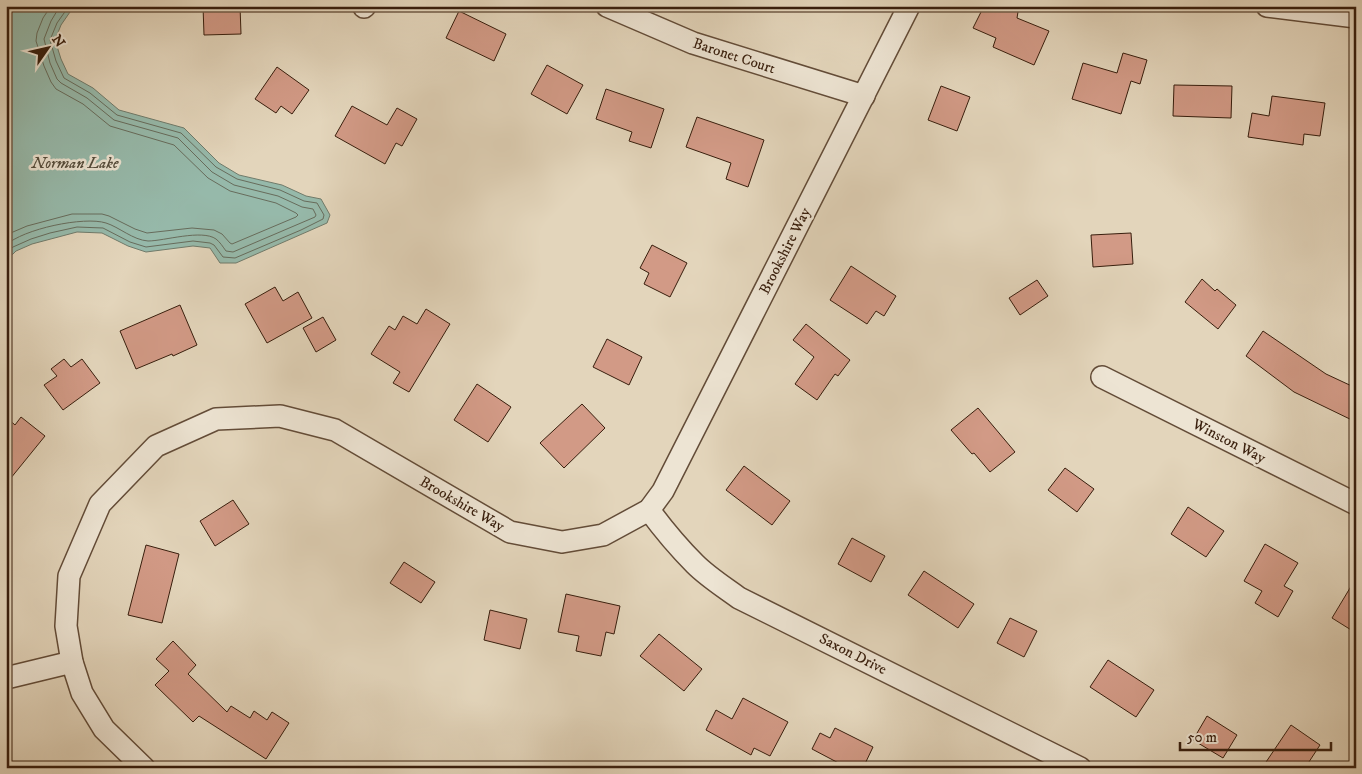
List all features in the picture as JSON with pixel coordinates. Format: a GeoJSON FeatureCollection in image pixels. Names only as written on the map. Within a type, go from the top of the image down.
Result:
{"type":"FeatureCollection","features":[{"type":"Feature","properties":{"kind":"street","name":"Baronet Court"},"geometry":{"type":"LineString","coordinates":[[607,6],[693,43],[864,96]]}},
{"type":"Feature","properties":{"kind":"street","name":"Brookshire Way"},"geometry":{"type":"LineString","coordinates":[[144,768],[104,729],[82,693],[72,662],[66,626],[70,576],[100,504],[156,446],[216,419],[280,416],[335,430],[510,532],[562,542],[603,535],[649,510],[663,491],[909,6]]}},
{"type":"Feature","properties":{"kind":"street"},"geometry":{"type":"LineString","coordinates":[[1267,6],[1356,17]]}},
{"type":"Feature","properties":{"kind":"street","name":"Winston Way"},"geometry":{"type":"LineString","coordinates":[[1102,377],[1356,504]]}},
{"type":"Feature","properties":{"kind":"street","name":"Saxon Drive"},"geometry":{"type":"LineString","coordinates":[[649,510],[695,564],[739,598],[1080,768]]}},
{"type":"Feature","properties":{"kind":"street"},"geometry":{"type":"LineString","coordinates":[[6,678],[72,662]]}},
{"type":"Feature","properties":{"kind":"water","name":"Norman Lake"},"geometry":{"type":"Polygon","coordinates":[[[6,6],[77,6],[61,25],[55,40],[68,74],[93,88],[119,110],[184,128],[219,163],[239,175],[282,185],[306,196],[321,199],[330,215],[327,223],[236,263],[220,263],[210,248],[193,246],[146,252],[128,246],[102,233],[77,232],[32,244],[16,251],[6,261],[6,6]]]}},
{"type":"Feature","properties":{"kind":"building"},"geometry":{"type":"Polygon","coordinates":[[[203,6],[240,6],[241,34],[204,35],[203,6]]]}},
{"type":"Feature","properties":{"kind":"building"},"geometry":{"type":"Polygon","coordinates":[[[984,6],[1006,6],[1018,12],[1017,18],[1049,31],[1034,65],[993,47],[996,38],[973,28],[984,6]]]}},
{"type":"Feature","properties":{"kind":"building"},"geometry":{"type":"Polygon","coordinates":[[[459,11],[506,34],[494,61],[446,38],[459,11]]]}},
{"type":"Feature","properties":{"kind":"building"},"geometry":{"type":"Polygon","coordinates":[[[1123,53],[1147,60],[1140,84],[1131,81],[1121,114],[1072,99],[1083,63],[1117,73],[1123,53]]]}},
{"type":"Feature","properties":{"kind":"building"},"geometry":{"type":"Polygon","coordinates":[[[547,65],[583,85],[567,114],[531,94],[547,65]]]}},
{"type":"Feature","properties":{"kind":"building"},"geometry":{"type":"Polygon","coordinates":[[[277,67],[309,90],[292,114],[281,106],[276,113],[255,99],[277,67]]]}},
{"type":"Feature","properties":{"kind":"building"},"geometry":{"type":"Polygon","coordinates":[[[1174,85],[1232,86],[1231,118],[1173,116],[1174,85]]]}},
{"type":"Feature","properties":{"kind":"building"},"geometry":{"type":"Polygon","coordinates":[[[941,86],[970,97],[957,131],[928,120],[941,86]]]}},
{"type":"Feature","properties":{"kind":"building"},"geometry":{"type":"Polygon","coordinates":[[[606,89],[664,109],[651,148],[629,141],[632,132],[596,119],[606,89]]]}},
{"type":"Feature","properties":{"kind":"building"},"geometry":{"type":"Polygon","coordinates":[[[1272,96],[1325,103],[1320,136],[1304,134],[1303,145],[1248,137],[1252,113],[1269,116],[1272,96]]]}},
{"type":"Feature","properties":{"kind":"building"},"geometry":{"type":"Polygon","coordinates":[[[352,106],[387,125],[397,108],[417,119],[402,146],[396,143],[385,164],[335,136],[352,106]]]}},
{"type":"Feature","properties":{"kind":"building"},"geometry":{"type":"Polygon","coordinates":[[[697,117],[764,140],[748,187],[726,179],[731,163],[686,147],[697,117]]]}},
{"type":"Feature","properties":{"kind":"building"},"geometry":{"type":"Polygon","coordinates":[[[1131,233],[1133,264],[1093,267],[1091,235],[1131,233]]]}},
{"type":"Feature","properties":{"kind":"building"},"geometry":{"type":"Polygon","coordinates":[[[652,245],[687,263],[670,297],[644,284],[649,273],[640,268],[652,245]]]}},
{"type":"Feature","properties":{"kind":"building"},"geometry":{"type":"Polygon","coordinates":[[[851,266],[896,296],[884,316],[876,311],[867,324],[830,300],[851,266]]]}},
{"type":"Feature","properties":{"kind":"building"},"geometry":{"type":"Polygon","coordinates":[[[1202,279],[1215,291],[1217,289],[1236,305],[1218,329],[1185,302],[1202,279]]]}},
{"type":"Feature","properties":{"kind":"building"},"geometry":{"type":"Polygon","coordinates":[[[1037,280],[1048,296],[1020,315],[1009,298],[1037,280]]]}},
{"type":"Feature","properties":{"kind":"building"},"geometry":{"type":"Polygon","coordinates":[[[275,287],[283,301],[298,292],[312,318],[267,343],[245,304],[275,287]]]}},
{"type":"Feature","properties":{"kind":"building"},"geometry":{"type":"Polygon","coordinates":[[[180,305],[197,345],[136,369],[120,331],[180,305]]]}},
{"type":"Feature","properties":{"kind":"building"},"geometry":{"type":"Polygon","coordinates":[[[426,309],[450,324],[409,392],[393,383],[400,372],[371,354],[389,326],[395,330],[403,316],[417,324],[426,309]]]}},
{"type":"Feature","properties":{"kind":"building"},"geometry":{"type":"Polygon","coordinates":[[[323,317],[336,340],[316,352],[303,328],[323,317]]]}},
{"type":"Feature","properties":{"kind":"building"},"geometry":{"type":"Polygon","coordinates":[[[806,324],[850,360],[838,376],[835,374],[817,400],[795,384],[814,357],[793,340],[806,324]]]}},
{"type":"Feature","properties":{"kind":"building"},"geometry":{"type":"Polygon","coordinates":[[[1263,331],[1326,374],[1356,388],[1356,422],[1294,392],[1246,356],[1263,331]]]}},
{"type":"Feature","properties":{"kind":"building"},"geometry":{"type":"Polygon","coordinates":[[[607,339],[642,357],[629,385],[593,367],[607,339]]]}},
{"type":"Feature","properties":{"kind":"building"},"geometry":{"type":"Polygon","coordinates":[[[64,359],[71,367],[82,359],[100,383],[63,410],[44,385],[57,376],[51,369],[64,359]]]}},
{"type":"Feature","properties":{"kind":"building"},"geometry":{"type":"Polygon","coordinates":[[[477,384],[511,407],[488,442],[454,420],[477,384]]]}},
{"type":"Feature","properties":{"kind":"building"},"geometry":{"type":"Polygon","coordinates":[[[582,404],[605,428],[564,468],[540,443],[582,404]]]}},
{"type":"Feature","properties":{"kind":"building"},"geometry":{"type":"Polygon","coordinates":[[[978,408],[1015,452],[990,472],[951,430],[978,408]]]}},
{"type":"Feature","properties":{"kind":"building"},"geometry":{"type":"Polygon","coordinates":[[[6,417],[15,425],[21,417],[45,436],[6,484],[6,417]]]}},
{"type":"Feature","properties":{"kind":"building"},"geometry":{"type":"Polygon","coordinates":[[[744,466],[790,501],[772,525],[726,490],[744,466]]]}},
{"type":"Feature","properties":{"kind":"building"},"geometry":{"type":"Polygon","coordinates":[[[1065,468],[1094,489],[1077,512],[1048,490],[1065,468]]]}},
{"type":"Feature","properties":{"kind":"building"},"geometry":{"type":"Polygon","coordinates":[[[233,500],[249,524],[215,546],[200,521],[233,500]]]}},
{"type":"Feature","properties":{"kind":"building"},"geometry":{"type":"Polygon","coordinates":[[[1188,507],[1224,531],[1206,557],[1171,534],[1188,507]]]}},
{"type":"Feature","properties":{"kind":"building"},"geometry":{"type":"Polygon","coordinates":[[[852,538],[885,556],[871,582],[838,564],[852,538]]]}},
{"type":"Feature","properties":{"kind":"building"},"geometry":{"type":"Polygon","coordinates":[[[1265,544],[1298,563],[1284,586],[1293,591],[1278,617],[1255,603],[1262,591],[1244,581],[1265,544]]]}},
{"type":"Feature","properties":{"kind":"building"},"geometry":{"type":"Polygon","coordinates":[[[146,545],[179,554],[162,623],[128,615],[146,545]]]}},
{"type":"Feature","properties":{"kind":"building"},"geometry":{"type":"Polygon","coordinates":[[[404,562],[435,582],[421,603],[390,583],[404,562]]]}},
{"type":"Feature","properties":{"kind":"building"},"geometry":{"type":"Polygon","coordinates":[[[924,571],[974,604],[958,628],[908,595],[924,571]]]}},
{"type":"Feature","properties":{"kind":"building"},"geometry":{"type":"Polygon","coordinates":[[[1356,578],[1356,633],[1332,618],[1356,578]]]}},
{"type":"Feature","properties":{"kind":"building"},"geometry":{"type":"Polygon","coordinates":[[[566,594],[620,606],[614,634],[606,632],[601,656],[576,651],[579,636],[558,632],[566,594]]]}},
{"type":"Feature","properties":{"kind":"building"},"geometry":{"type":"Polygon","coordinates":[[[490,610],[527,619],[520,649],[484,640],[490,610]]]}},
{"type":"Feature","properties":{"kind":"building"},"geometry":{"type":"Polygon","coordinates":[[[1010,618],[1037,631],[1024,657],[997,643],[1010,618]]]}},
{"type":"Feature","properties":{"kind":"building"},"geometry":{"type":"Polygon","coordinates":[[[659,634],[702,669],[684,691],[640,656],[659,634]]]}},
{"type":"Feature","properties":{"kind":"building"},"geometry":{"type":"Polygon","coordinates":[[[173,641],[196,665],[188,674],[227,712],[231,706],[250,718],[254,711],[267,720],[272,712],[289,723],[266,759],[199,716],[193,722],[155,685],[169,671],[156,659],[173,641]]]}},
{"type":"Feature","properties":{"kind":"building"},"geometry":{"type":"Polygon","coordinates":[[[1108,660],[1154,690],[1136,717],[1090,687],[1108,660]]]}},
{"type":"Feature","properties":{"kind":"building"},"geometry":{"type":"Polygon","coordinates":[[[743,698],[788,722],[770,756],[754,748],[751,755],[706,730],[716,710],[732,719],[743,698]]]}},
{"type":"Feature","properties":{"kind":"building"},"geometry":{"type":"Polygon","coordinates":[[[1207,716],[1237,735],[1223,758],[1193,740],[1207,716]]]}},
{"type":"Feature","properties":{"kind":"building"},"geometry":{"type":"Polygon","coordinates":[[[1291,725],[1320,745],[1305,768],[1262,768],[1291,725]]]}},
{"type":"Feature","properties":{"kind":"building"},"geometry":{"type":"Polygon","coordinates":[[[835,728],[873,747],[863,768],[848,768],[812,749],[820,733],[830,738],[835,728]]]}}]}
